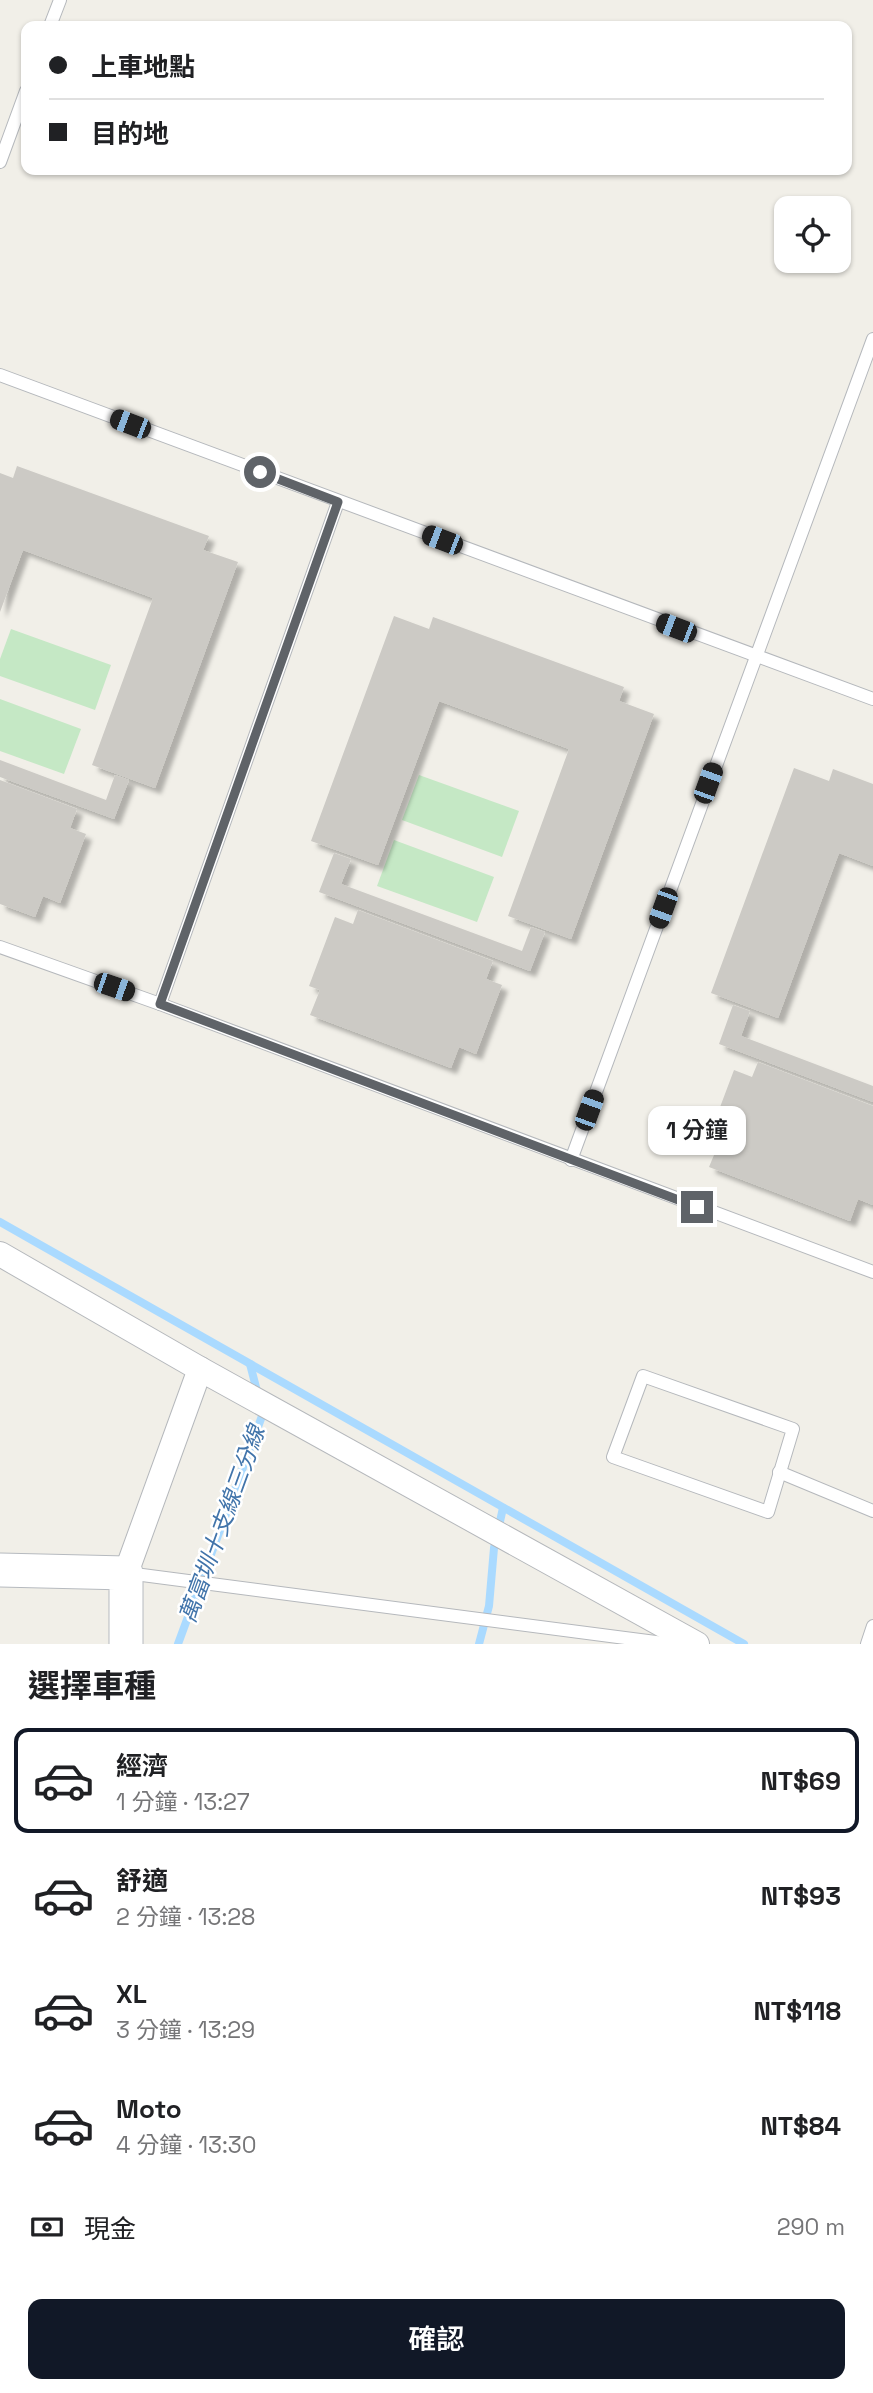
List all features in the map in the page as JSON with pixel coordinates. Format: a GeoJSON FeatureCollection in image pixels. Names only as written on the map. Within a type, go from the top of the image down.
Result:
{"type":"FeatureCollection","features":[{"type":"Feature","properties":{"kind":"street"},"geometry":{"type":"LineString","coordinates":[[0,1254],[200,1369],[697,1644]]}},
{"type":"Feature","properties":{"kind":"street"},"geometry":{"type":"LineString","coordinates":[[126,1644],[126,1573],[200,1369]]}},
{"type":"Feature","properties":{"kind":"street"},"geometry":{"type":"LineString","coordinates":[[0,1570],[126,1573]]}},
{"type":"Feature","properties":{"kind":"lane"},"geometry":{"type":"LineString","coordinates":[[52,21],[60,0]]}},
{"type":"Feature","properties":{"kind":"lane"},"geometry":{"type":"LineString","coordinates":[[0,162],[21,105]]}},
{"type":"Feature","properties":{"kind":"lane"},"geometry":{"type":"LineString","coordinates":[[571,1160],[873,339]]}},
{"type":"Feature","properties":{"kind":"lane"},"geometry":{"type":"LineString","coordinates":[[0,375],[873,699]]}},
{"type":"Feature","properties":{"kind":"lane"},"geometry":{"type":"LineString","coordinates":[[160,1004],[338,502]]}},
{"type":"Feature","properties":{"kind":"lane"},"geometry":{"type":"LineString","coordinates":[[0,947],[160,1004],[873,1272]]}},
{"type":"Feature","properties":{"kind":"lane"},"geometry":{"type":"LineString","coordinates":[[643,1376],[793,1429],[779,1472],[768,1512],[614,1457],[643,1376]]}},
{"type":"Feature","properties":{"kind":"lane"},"geometry":{"type":"LineString","coordinates":[[779,1472],[873,1510]]}},
{"type":"Feature","properties":{"kind":"lane"},"geometry":{"type":"LineString","coordinates":[[126,1573],[671,1644]]}},
{"type":"Feature","properties":{"kind":"lane"},"geometry":{"type":"LineString","coordinates":[[867,1644],[873,1626]]}},
{"type":"Feature","properties":{"kind":"green space"},"geometry":{"type":"Polygon","coordinates":[[[11,629],[111,665],[95,710],[0,676],[0,659],[11,629]]]}},
{"type":"Feature","properties":{"kind":"green space"},"geometry":{"type":"Polygon","coordinates":[[[0,699],[81,729],[64,774],[0,751],[0,699]]]}},
{"type":"Feature","properties":{"kind":"green space"},"geometry":{"type":"Polygon","coordinates":[[[419,775],[519,811],[502,857],[402,820],[419,775]]]}},
{"type":"Feature","properties":{"kind":"green space"},"geometry":{"type":"Polygon","coordinates":[[[394,840],[494,877],[477,922],[377,886],[394,840]]]}},
{"type":"Feature","properties":{"kind":"building"},"geometry":{"type":"Polygon","coordinates":[[[17,466],[209,536],[203,550],[238,562],[155,788],[92,765],[153,598],[23,550],[0,612],[0,473],[13,478],[17,466]]]}},
{"type":"Feature","properties":{"kind":"building"},"geometry":{"type":"Polygon","coordinates":[[[394,616],[429,629],[433,617],[624,687],[619,701],[654,714],[571,939],[508,916],[569,749],[439,701],[378,865],[311,841],[394,616]]]}},
{"type":"Feature","properties":{"kind":"building"},"geometry":{"type":"Polygon","coordinates":[[[0,760],[106,800],[115,775],[129,780],[114,819],[0,777],[0,760]]]}},
{"type":"Feature","properties":{"kind":"building"},"geometry":{"type":"Polygon","coordinates":[[[794,768],[829,781],[833,769],[873,784],[873,866],[839,853],[778,1018],[711,993],[794,768]]]}},
{"type":"Feature","properties":{"kind":"building"},"geometry":{"type":"Polygon","coordinates":[[[0,780],[77,809],[70,828],[86,834],[60,903],[43,896],[35,917],[0,904],[0,780]]]}},
{"type":"Feature","properties":{"kind":"building"},"geometry":{"type":"Polygon","coordinates":[[[334,853],[351,859],[341,884],[522,951],[531,927],[545,932],[530,971],[319,892],[334,853]]]}},
{"type":"Feature","properties":{"kind":"building"},"geometry":{"type":"Polygon","coordinates":[[[358,910],[493,961],[486,979],[502,985],[476,1054],[459,1047],[451,1068],[310,1015],[320,990],[309,986],[335,917],[353,924],[358,910]]]}},
{"type":"Feature","properties":{"kind":"building"},"geometry":{"type":"Polygon","coordinates":[[[733,1005],[750,1011],[741,1036],[873,1086],[873,1102],[719,1044],[733,1005]]]}},
{"type":"Feature","properties":{"kind":"building"},"geometry":{"type":"Polygon","coordinates":[[[758,1062],[873,1106],[873,1205],[858,1199],[850,1221],[709,1167],[719,1143],[708,1139],[734,1070],[752,1077],[758,1062]]]}},
{"type":"Feature","properties":{"kind":"waterway"},"geometry":{"type":"LineString","coordinates":[[0,1222],[744,1644]]}},
{"type":"Feature","properties":{"kind":"waterway","name":"萬富圳十支線三分線"},"geometry":{"type":"LineString","coordinates":[[250,1364],[258,1395]]}},
{"type":"Feature","properties":{"kind":"waterway","name":"萬富圳十支線三分線"},"geometry":{"type":"LineString","coordinates":[[178,1644],[262,1416],[261,1407]]}},
{"type":"Feature","properties":{"kind":"waterway"},"geometry":{"type":"LineString","coordinates":[[479,1644],[489,1606],[494,1548],[503,1508]]}},
{"type":"Feature","properties":{"kind":"route"},"geometry":{"type":"LineString","coordinates":[[260,472],[338,502],[160,1004],[697,1207]]}}]}
